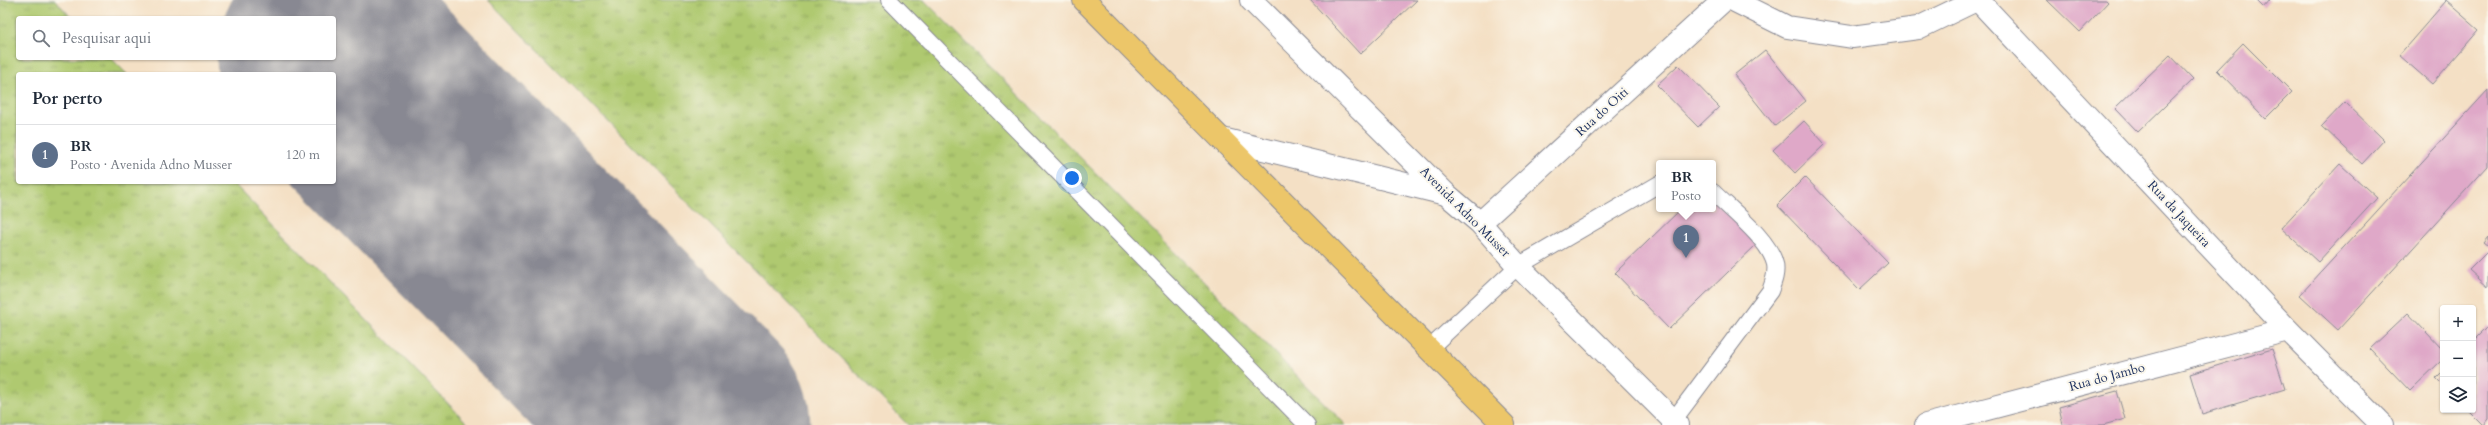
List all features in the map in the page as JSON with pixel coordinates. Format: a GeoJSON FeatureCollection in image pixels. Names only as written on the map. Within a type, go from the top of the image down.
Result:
{"type":"FeatureCollection","features":[{"type":"Feature","properties":{"kind":"main road"},"geometry":{"type":"LineString","coordinates":[[1084,0],[1430,348],[1504,425]]}},
{"type":"Feature","properties":{"kind":"street","name":"Avenida Adno Musser"},"geometry":{"type":"LineString","coordinates":[[1251,0],[1446,194],[1480,223],[1518,266],[1674,424]]}},
{"type":"Feature","properties":{"kind":"street","name":"Rua do Oiti"},"geometry":{"type":"LineString","coordinates":[[1480,223],[1724,0]]}},
{"type":"Feature","properties":{"kind":"street"},"geometry":{"type":"LineString","coordinates":[[1733,0],[1787,27],[1852,37],[1918,28],[1977,0]]}},
{"type":"Feature","properties":{"kind":"street","name":"Rua da Jaqueira"},"geometry":{"type":"LineString","coordinates":[[1977,0],[2288,330],[2382,425]]}},
{"type":"Feature","properties":{"kind":"street"},"geometry":{"type":"LineString","coordinates":[[1222,139],[1446,194]]}},
{"type":"Feature","properties":{"kind":"street","name":"Rua do Jambo"},"geometry":{"type":"LineString","coordinates":[[1926,425],[2288,330]]}},
{"type":"Feature","properties":{"kind":"lane"},"geometry":{"type":"LineString","coordinates":[[889,0],[1307,425]]}},
{"type":"Feature","properties":{"kind":"lane"},"geometry":{"type":"LineString","coordinates":[[1430,348],[1518,266],[1656,186]]}},
{"type":"Feature","properties":{"kind":"lane"},"geometry":{"type":"LineString","coordinates":[[1674,424],[1770,292],[1775,276],[1775,264],[1767,246],[1716,195]]}},
{"type":"Feature","properties":{"kind":"green space"},"geometry":{"type":"Polygon","coordinates":[[[0,0],[55,0],[70,16],[16,16],[16,60],[113,60],[125,72],[16,72],[16,184],[234,184],[469,425],[0,425],[0,0]]]}},
{"type":"Feature","properties":{"kind":"green space"},"geometry":{"type":"Polygon","coordinates":[[[488,0],[924,0],[1346,425],[908,425],[488,0]]]}},
{"type":"Feature","properties":{"kind":"building"},"geometry":{"type":"Polygon","coordinates":[[[1310,0],[1417,0],[1360,54],[1310,0]]]}},
{"type":"Feature","properties":{"kind":"building"},"geometry":{"type":"Polygon","coordinates":[[[2047,0],[2106,0],[2108,2],[2080,32],[2047,0]]]}},
{"type":"Feature","properties":{"kind":"building"},"geometry":{"type":"Polygon","coordinates":[[[2256,0],[2269,0],[2263,7],[2256,0]]]}},
{"type":"Feature","properties":{"kind":"building"},"geometry":{"type":"Polygon","coordinates":[[[2446,1],[2479,30],[2432,84],[2399,55],[2446,1]]]}},
{"type":"Feature","properties":{"kind":"building"},"geometry":{"type":"Polygon","coordinates":[[[2243,43],[2292,92],[2265,119],[2217,70],[2243,43]]]}},
{"type":"Feature","properties":{"kind":"building"},"geometry":{"type":"Polygon","coordinates":[[[1765,50],[1806,101],[1775,126],[1734,75],[1765,50]]]}},
{"type":"Feature","properties":{"kind":"building"},"geometry":{"type":"Polygon","coordinates":[[[2170,55],[2193,79],[2138,132],[2115,108],[2170,55]]]}},
{"type":"Feature","properties":{"kind":"building"},"geometry":{"type":"Polygon","coordinates":[[[1678,65],[1719,107],[1698,127],[1657,85],[1678,65]]]}},
{"type":"Feature","properties":{"kind":"building"},"geometry":{"type":"Polygon","coordinates":[[[2488,90],[2488,166],[2338,330],[2300,295],[2488,90]]]}},
{"type":"Feature","properties":{"kind":"building"},"geometry":{"type":"Polygon","coordinates":[[[2345,102],[2384,140],[2362,164],[2322,126],[2345,102]]]}},
{"type":"Feature","properties":{"kind":"building"},"geometry":{"type":"Polygon","coordinates":[[[1804,121],[1825,144],[1795,173],[1773,150],[1804,121]]]}},
{"type":"Feature","properties":{"kind":"building"},"geometry":{"type":"Polygon","coordinates":[[[2340,164],[2377,198],[2318,262],[2281,228],[2340,164]]]}},
{"type":"Feature","properties":{"kind":"building"},"geometry":{"type":"Polygon","coordinates":[[[1805,177],[1888,263],[1859,290],[1777,205],[1805,177]]]}},
{"type":"Feature","properties":{"kind":"building"},"geometry":{"type":"Polygon","coordinates":[[[1716,202],[1757,244],[1669,329],[1615,273],[1678,212],[1716,212],[1716,202]]]}},
{"type":"Feature","properties":{"kind":"building"},"geometry":{"type":"Polygon","coordinates":[[[2488,237],[2488,247],[2483,243],[2488,237]]]}},
{"type":"Feature","properties":{"kind":"building"},"geometry":{"type":"Polygon","coordinates":[[[2488,251],[2488,287],[2469,270],[2488,251]]]}},
{"type":"Feature","properties":{"kind":"building"},"geometry":{"type":"Polygon","coordinates":[[[2408,313],[2440,347],[2440,362],[2410,391],[2370,349],[2408,313]]]}},
{"type":"Feature","properties":{"kind":"building"},"geometry":{"type":"Polygon","coordinates":[[[2488,326],[2488,419],[2483,425],[2471,413],[2476,413],[2476,338],[2488,326]]]}},
{"type":"Feature","properties":{"kind":"building"},"geometry":{"type":"Polygon","coordinates":[[[2272,349],[2285,389],[2202,414],[2190,374],[2272,349]]]}},
{"type":"Feature","properties":{"kind":"building"},"geometry":{"type":"Polygon","coordinates":[[[2440,375],[2440,383],[2436,379],[2440,375]]]}},
{"type":"Feature","properties":{"kind":"building"},"geometry":{"type":"Polygon","coordinates":[[[2117,391],[2125,419],[2103,425],[2063,425],[2059,407],[2117,391]]]}},
{"type":"Feature","properties":{"kind":"runway"},"geometry":{"type":"LineString","coordinates":[[335,60],[694,425]]}},
{"type":"Feature","properties":{"kind":"place","name":"BR"},"geometry":{"type":"Point","coordinates":[1686,258]}}]}
